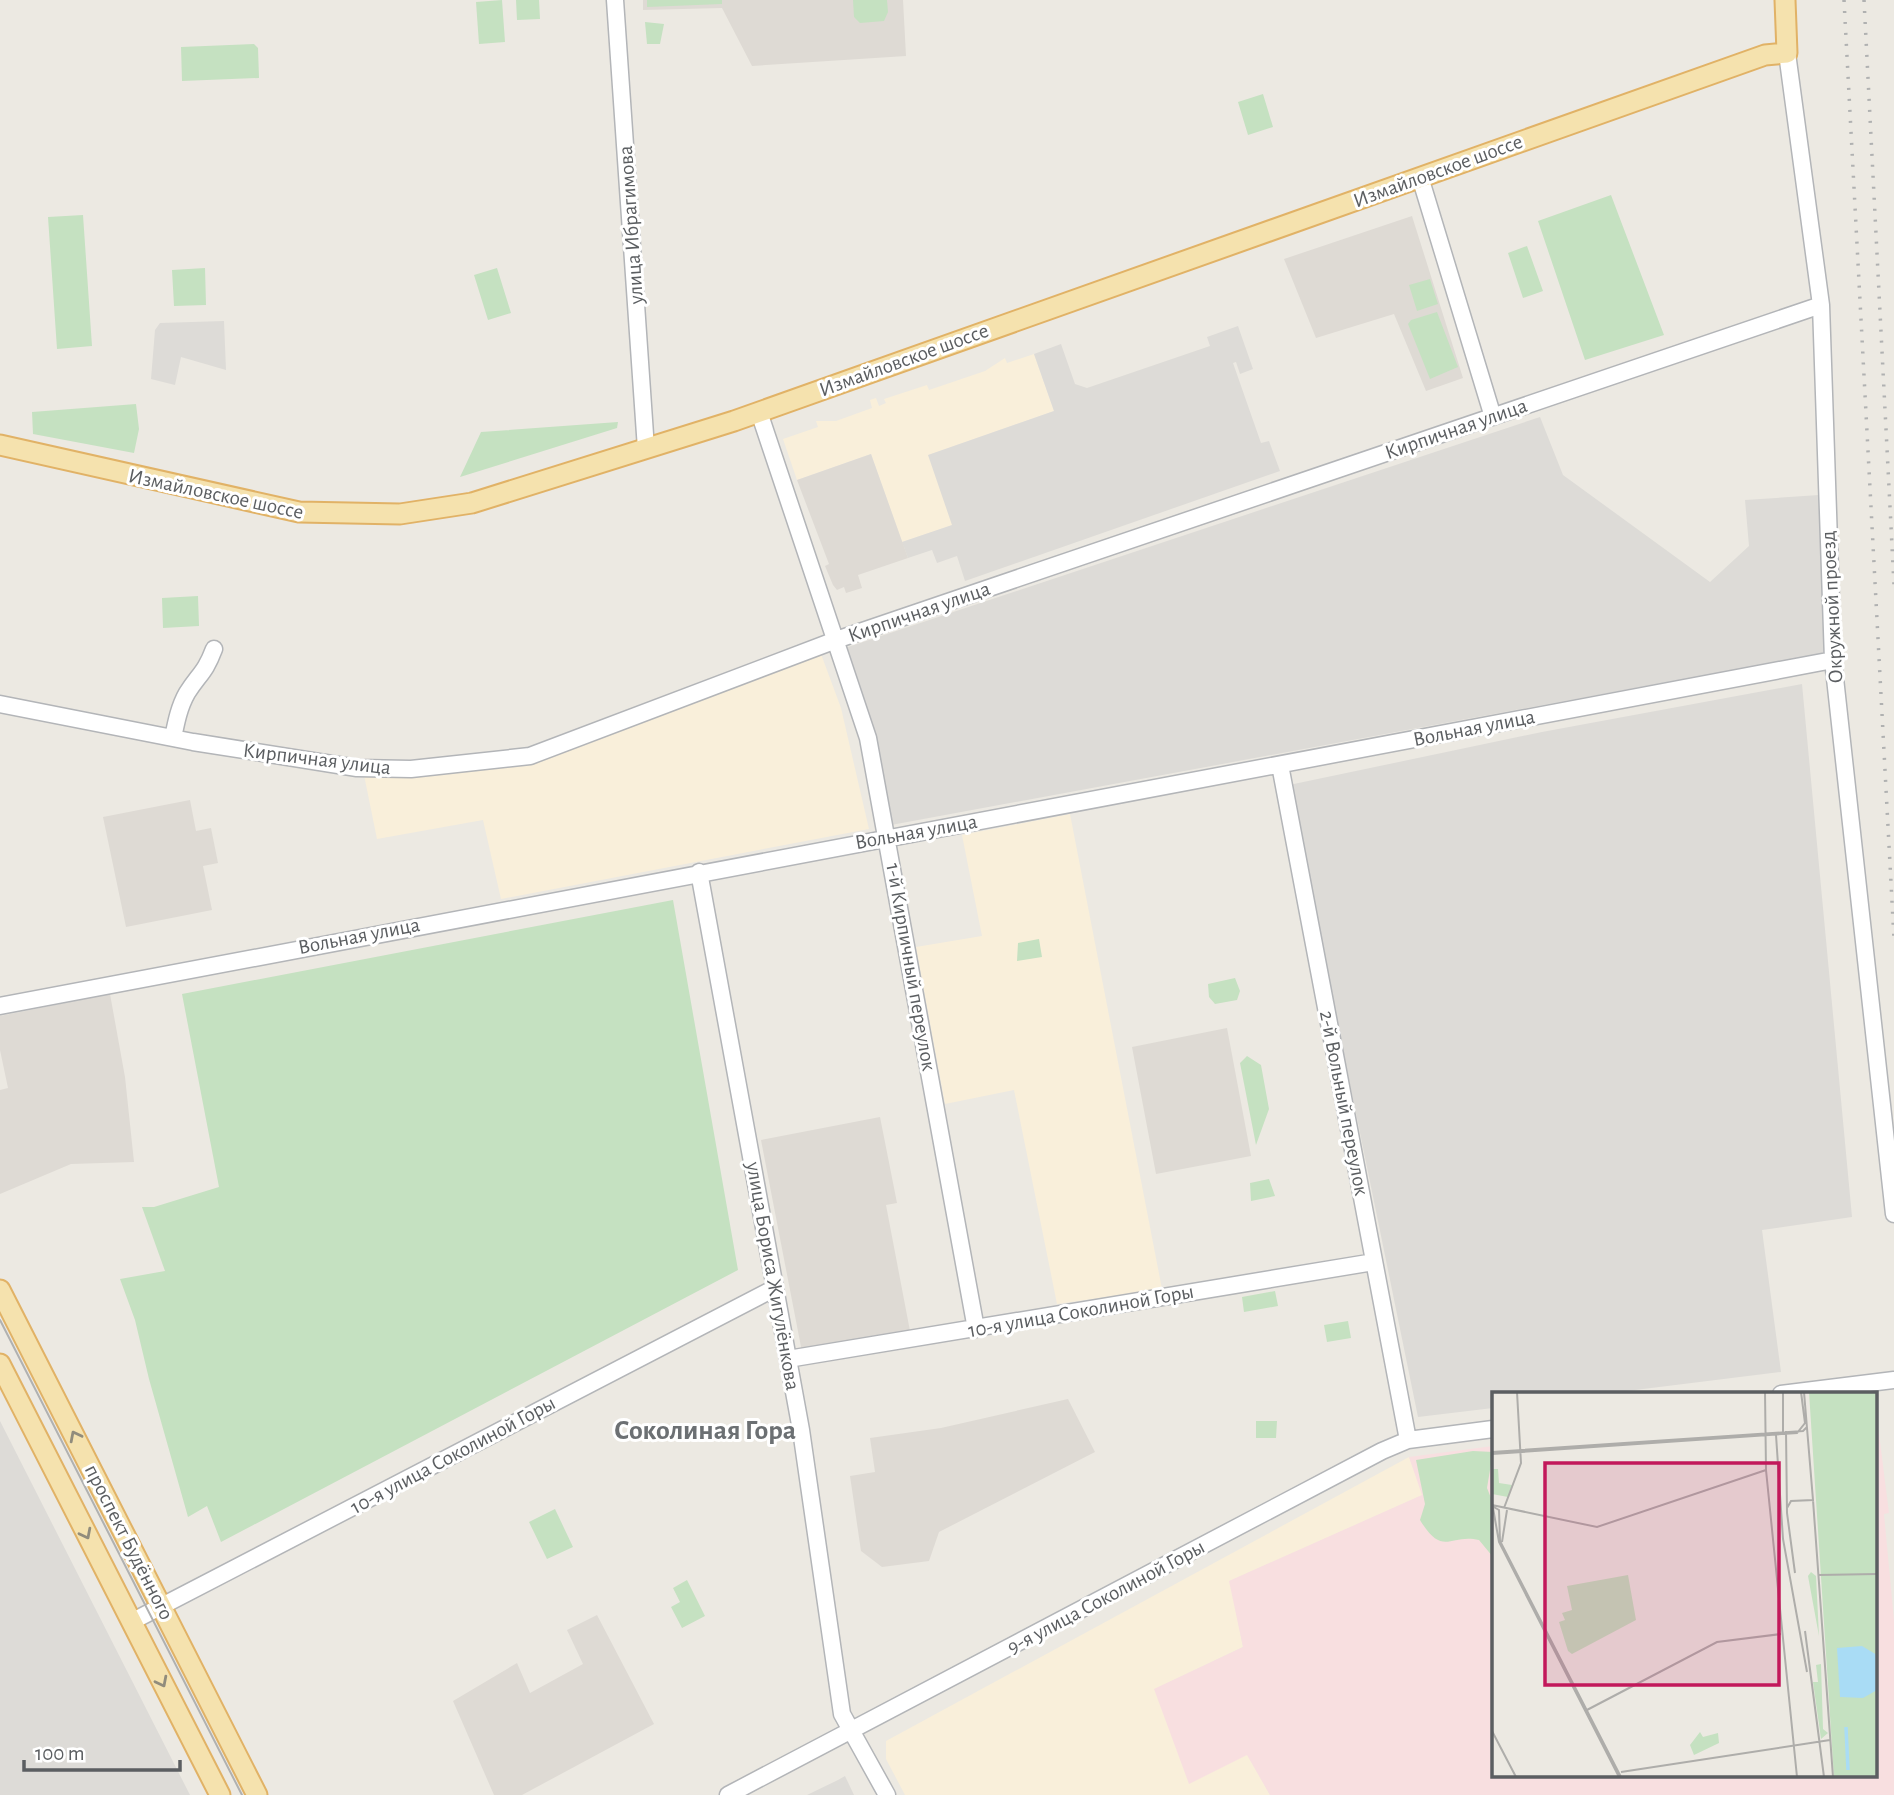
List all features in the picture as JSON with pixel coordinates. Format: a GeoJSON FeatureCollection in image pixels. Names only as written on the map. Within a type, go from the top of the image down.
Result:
{"type":"FeatureCollection","features":[{"type":"Feature","properties":{"kind":"main road","name":"Окружной проезд"},"geometry":{"type":"LineString","coordinates":[[1785,0],[1787,53]]}},
{"type":"Feature","properties":{"kind":"main road","name":"Измайловское шоссе"},"geometry":{"type":"LineString","coordinates":[[0,445],[274,509],[367,515],[425,512],[490,499],[759,412],[1765,55],[1787,53]]}},
{"type":"Feature","properties":{"kind":"main road","name":"проспект Будённого"},"geometry":{"type":"LineString","coordinates":[[0,1290],[257,1795]]}},
{"type":"Feature","properties":{"kind":"main road","name":"проспект Будённого"},"geometry":{"type":"LineString","coordinates":[[0,1364],[220,1795]]}},
{"type":"Feature","properties":{"kind":"street","name":"улица Ибрагимова"},"geometry":{"type":"LineString","coordinates":[[615,0],[646,449]]}},
{"type":"Feature","properties":{"kind":"street","name":"Окружной проезд"},"geometry":{"type":"LineString","coordinates":[[1787,53],[1821,305],[1833,660],[1894,1214]]}},
{"type":"Feature","properties":{"kind":"street"},"geometry":{"type":"LineString","coordinates":[[1420,177],[1493,417]]}},
{"type":"Feature","properties":{"kind":"street","name":"Кирпичная улица"},"geometry":{"type":"LineString","coordinates":[[0,704],[290,758],[387,770],[530,756],[836,640],[1821,305]]}},
{"type":"Feature","properties":{"kind":"street","name":"1-й Кирпичный переулок"},"geometry":{"type":"LineString","coordinates":[[759,412],[865,728],[888,837],[976,1329]]}},
{"type":"Feature","properties":{"kind":"street"},"geometry":{"type":"LineString","coordinates":[[173,738],[181,706],[207,667],[214,649]]}},
{"type":"Feature","properties":{"kind":"street","name":"Вольная улица"},"geometry":{"type":"LineString","coordinates":[[0,1006],[1833,660]]}},
{"type":"Feature","properties":{"kind":"street","name":"2-й Вольный переулок"},"geometry":{"type":"LineString","coordinates":[[1280,765],[1408,1440]]}},
{"type":"Feature","properties":{"kind":"street","name":"улица Бориса Жигулёнкова"},"geometry":{"type":"LineString","coordinates":[[699,872],[788,1359],[842,1714],[887,1795]]}},
{"type":"Feature","properties":{"kind":"street","name":"10-я улица Соколиной Горы"},"geometry":{"type":"LineString","coordinates":[[788,1359],[1374,1262]]}},
{"type":"Feature","properties":{"kind":"street","name":"10-я улица Соколиной Горы"},"geometry":{"type":"LineString","coordinates":[[131,1622],[775,1288]]}},
{"type":"Feature","properties":{"kind":"street"},"geometry":{"type":"LineString","coordinates":[[1797,1392],[1894,1380]]}},
{"type":"Feature","properties":{"kind":"street","name":"9-я улица Соколиной Горы"},"geometry":{"type":"LineString","coordinates":[[728,1795],[1382,1451],[1408,1440],[1492,1429]]}},
{"type":"Feature","properties":{"kind":"shaded area"},"geometry":{"type":"Polygon","coordinates":[[[643,0],[903,0],[906,56],[752,66],[722,8],[643,10],[643,0]]]}},
{"type":"Feature","properties":{"kind":"shaded area"},"geometry":{"type":"Polygon","coordinates":[[[1412,216],[1463,378],[1426,391],[1394,314],[1316,338],[1284,259],[1412,216]]]}},
{"type":"Feature","properties":{"kind":"shaded area"},"geometry":{"type":"Polygon","coordinates":[[[224,321],[226,370],[181,357],[175,385],[151,379],[155,330],[160,323],[224,321]]]}},
{"type":"Feature","properties":{"kind":"shaded area"},"geometry":{"type":"Polygon","coordinates":[[[1238,326],[1253,369],[1240,374],[1236,362],[1233,363],[1261,443],[1269,441],[1280,471],[965,581],[957,556],[937,563],[932,550],[908,558],[902,542],[952,525],[928,455],[1054,411],[1034,354],[1061,344],[1075,384],[1087,388],[1210,346],[1207,337],[1238,326]]]}},
{"type":"Feature","properties":{"kind":"shaded area"},"geometry":{"type":"Polygon","coordinates":[[[1034,354],[1054,411],[929,455],[953,525],[902,542],[871,454],[797,480],[783,439],[818,427],[816,421],[836,421],[872,408],[870,400],[876,398],[879,406],[886,403],[884,399],[927,385],[929,390],[985,371],[1005,358],[1007,363],[1034,354]]]}},
{"type":"Feature","properties":{"kind":"shaded area"},"geometry":{"type":"Polygon","coordinates":[[[1540,417],[1563,475],[1710,582],[1749,546],[1745,500],[1819,495],[1825,653],[891,825],[845,648],[1540,417]]]}},
{"type":"Feature","properties":{"kind":"shaded area"},"geometry":{"type":"Polygon","coordinates":[[[871,454],[908,558],[858,575],[862,588],[846,593],[844,587],[837,590],[833,585],[825,566],[829,564],[797,480],[871,454]]]}},
{"type":"Feature","properties":{"kind":"shaded area"},"geometry":{"type":"Polygon","coordinates":[[[821,654],[841,708],[869,829],[501,899],[483,820],[377,839],[364,775],[530,757],[821,654]]]}},
{"type":"Feature","properties":{"kind":"shaded area"},"geometry":{"type":"Polygon","coordinates":[[[1802,684],[1852,1217],[1762,1230],[1781,1372],[1619,1392],[1492,1392],[1492,1408],[1418,1417],[1289,785],[1542,732],[1802,684]]]}},
{"type":"Feature","properties":{"kind":"shaded area"},"geometry":{"type":"Polygon","coordinates":[[[190,800],[196,831],[211,828],[218,863],[203,866],[212,910],[126,927],[103,817],[190,800]]]}},
{"type":"Feature","properties":{"kind":"shaded area"},"geometry":{"type":"Polygon","coordinates":[[[1070,814],[1162,1289],[1057,1304],[1014,1090],[945,1104],[916,947],[982,936],[962,835],[1070,814]]]}},
{"type":"Feature","properties":{"kind":"shaded area"},"geometry":{"type":"Polygon","coordinates":[[[110,994],[125,1077],[134,1162],[71,1164],[0,1194],[0,1090],[8,1088],[0,1050],[0,1016],[110,994]]]}},
{"type":"Feature","properties":{"kind":"shaded area"},"geometry":{"type":"Polygon","coordinates":[[[1227,1028],[1251,1156],[1156,1174],[1132,1047],[1227,1028]]]}},
{"type":"Feature","properties":{"kind":"shaded area"},"geometry":{"type":"Polygon","coordinates":[[[880,1117],[897,1203],[886,1205],[910,1331],[802,1352],[761,1140],[880,1117]]]}},
{"type":"Feature","properties":{"kind":"shaded area"},"geometry":{"type":"Polygon","coordinates":[[[1068,1399],[1095,1452],[939,1532],[929,1561],[882,1567],[861,1551],[850,1476],[875,1472],[870,1438],[941,1428],[1068,1399]]]}},
{"type":"Feature","properties":{"kind":"shaded area"},"geometry":{"type":"Polygon","coordinates":[[[0,1421],[190,1795],[0,1795],[0,1421]]]}},
{"type":"Feature","properties":{"kind":"shaded area"},"geometry":{"type":"Polygon","coordinates":[[[1878,1426],[1889,1513],[1884,1514],[1894,1620],[1894,1795],[1270,1795],[1247,1755],[1189,1784],[1154,1689],[1243,1647],[1229,1581],[1422,1495],[1409,1457],[1492,1446],[1492,1778],[1876,1778],[1878,1426]]]}},
{"type":"Feature","properties":{"kind":"shaded area"},"geometry":{"type":"Polygon","coordinates":[[[1409,1457],[1423,1495],[1230,1581],[1243,1647],[1155,1689],[1247,1754],[1270,1795],[905,1795],[886,1759],[886,1741],[1409,1457]]]}},
{"type":"Feature","properties":{"kind":"shaded area"},"geometry":{"type":"Polygon","coordinates":[[[597,1615],[654,1724],[522,1795],[494,1795],[453,1701],[517,1663],[530,1693],[583,1664],[567,1630],[597,1615]]]}},
{"type":"Feature","properties":{"kind":"shaded area"},"geometry":{"type":"Polygon","coordinates":[[[845,1776],[854,1795],[807,1795],[838,1780],[845,1776]]]}},
{"type":"Feature","properties":{"kind":"green space"},"geometry":{"type":"Polygon","coordinates":[[[502,0],[505,42],[479,44],[476,2],[502,0]]]}},
{"type":"Feature","properties":{"kind":"green space"},"geometry":{"type":"Polygon","coordinates":[[[516,0],[539,0],[540,19],[517,20],[516,0]]]}},
{"type":"Feature","properties":{"kind":"green space"},"geometry":{"type":"Polygon","coordinates":[[[647,0],[722,0],[722,4],[647,7],[647,0]]]}},
{"type":"Feature","properties":{"kind":"green space"},"geometry":{"type":"Polygon","coordinates":[[[853,0],[887,0],[888,12],[884,21],[860,23],[854,17],[853,0]]]}},
{"type":"Feature","properties":{"kind":"green space"},"geometry":{"type":"Polygon","coordinates":[[[645,22],[664,24],[660,44],[647,44],[645,22]]]}},
{"type":"Feature","properties":{"kind":"green space"},"geometry":{"type":"Polygon","coordinates":[[[254,44],[258,48],[259,78],[182,81],[181,47],[254,44]]]}},
{"type":"Feature","properties":{"kind":"green space"},"geometry":{"type":"Polygon","coordinates":[[[1263,94],[1273,127],[1248,135],[1238,102],[1263,94]]]}},
{"type":"Feature","properties":{"kind":"green space"},"geometry":{"type":"Polygon","coordinates":[[[1611,195],[1664,335],[1585,360],[1538,221],[1611,195]]]}},
{"type":"Feature","properties":{"kind":"green space"},"geometry":{"type":"Polygon","coordinates":[[[83,215],[92,346],[57,349],[48,217],[83,215]]]}},
{"type":"Feature","properties":{"kind":"green space"},"geometry":{"type":"Polygon","coordinates":[[[1527,246],[1543,291],[1523,298],[1508,253],[1527,246]]]}},
{"type":"Feature","properties":{"kind":"green space"},"geometry":{"type":"Polygon","coordinates":[[[205,268],[206,305],[174,306],[172,270],[205,268]]]}},
{"type":"Feature","properties":{"kind":"green space"},"geometry":{"type":"Polygon","coordinates":[[[497,268],[511,313],[488,320],[474,275],[497,268]]]}},
{"type":"Feature","properties":{"kind":"green space"},"geometry":{"type":"Polygon","coordinates":[[[1430,279],[1438,304],[1417,311],[1409,285],[1430,279]]]}},
{"type":"Feature","properties":{"kind":"green space"},"geometry":{"type":"Polygon","coordinates":[[[1437,312],[1458,367],[1430,379],[1408,324],[1411,320],[1437,312]]]}},
{"type":"Feature","properties":{"kind":"green space"},"geometry":{"type":"Polygon","coordinates":[[[136,404],[139,429],[134,453],[33,434],[32,412],[136,404]]]}},
{"type":"Feature","properties":{"kind":"green space"},"geometry":{"type":"Polygon","coordinates":[[[618,422],[617,428],[460,477],[481,432],[618,422]]]}},
{"type":"Feature","properties":{"kind":"green space"},"geometry":{"type":"Polygon","coordinates":[[[198,596],[199,626],[163,628],[162,598],[198,596]]]}},
{"type":"Feature","properties":{"kind":"green space"},"geometry":{"type":"Polygon","coordinates":[[[673,900],[738,1270],[221,1542],[207,1506],[188,1517],[135,1320],[120,1279],[165,1271],[142,1207],[154,1207],[219,1187],[182,994],[673,900]]]}},
{"type":"Feature","properties":{"kind":"green space"},"geometry":{"type":"Polygon","coordinates":[[[1039,939],[1042,957],[1017,961],[1018,943],[1039,939]]]}},
{"type":"Feature","properties":{"kind":"green space"},"geometry":{"type":"Polygon","coordinates":[[[1235,978],[1240,991],[1237,1000],[1215,1004],[1209,997],[1208,984],[1235,978]]]}},
{"type":"Feature","properties":{"kind":"green space"},"geometry":{"type":"Polygon","coordinates":[[[1247,1056],[1261,1065],[1269,1109],[1256,1145],[1240,1063],[1247,1056]]]}},
{"type":"Feature","properties":{"kind":"green space"},"geometry":{"type":"Polygon","coordinates":[[[1269,1179],[1275,1196],[1251,1201],[1250,1183],[1269,1179]]]}},
{"type":"Feature","properties":{"kind":"green space"},"geometry":{"type":"Polygon","coordinates":[[[1275,1291],[1278,1306],[1244,1312],[1242,1297],[1275,1291]]]}},
{"type":"Feature","properties":{"kind":"green space"},"geometry":{"type":"Polygon","coordinates":[[[1348,1321],[1351,1338],[1327,1342],[1324,1325],[1348,1321]]]}},
{"type":"Feature","properties":{"kind":"green space"},"geometry":{"type":"Polygon","coordinates":[[[1256,1421],[1277,1421],[1276,1438],[1256,1438],[1256,1421]]]}},
{"type":"Feature","properties":{"kind":"green space"},"geometry":{"type":"Polygon","coordinates":[[[1473,1451],[1492,1452],[1487,1488],[1492,1500],[1492,1556],[1479,1540],[1441,1541],[1428,1531],[1420,1520],[1425,1504],[1416,1460],[1473,1451]]]}},
{"type":"Feature","properties":{"kind":"green space"},"geometry":{"type":"Polygon","coordinates":[[[555,1509],[573,1547],[547,1559],[529,1522],[555,1509]]]}},
{"type":"Feature","properties":{"kind":"green space"},"geometry":{"type":"Polygon","coordinates":[[[687,1580],[705,1616],[682,1628],[671,1607],[680,1602],[673,1588],[687,1580]]]}},
{"type":"Feature","properties":{"kind":"tram line"},"geometry":{"type":"LineString","coordinates":[[0,1320],[242,1795]]}},
{"type":"Feature","properties":{"kind":"railway"},"geometry":{"type":"LineString","coordinates":[[1844,0],[1894,939]]}},
{"type":"Feature","properties":{"kind":"railway"},"geometry":{"type":"LineString","coordinates":[[1864,0],[1894,585]]}},
{"type":"Feature","properties":{"kind":"district","name":"Соколиная Гора"},"geometry":{"type":"Point","coordinates":[705,1431]}}]}
